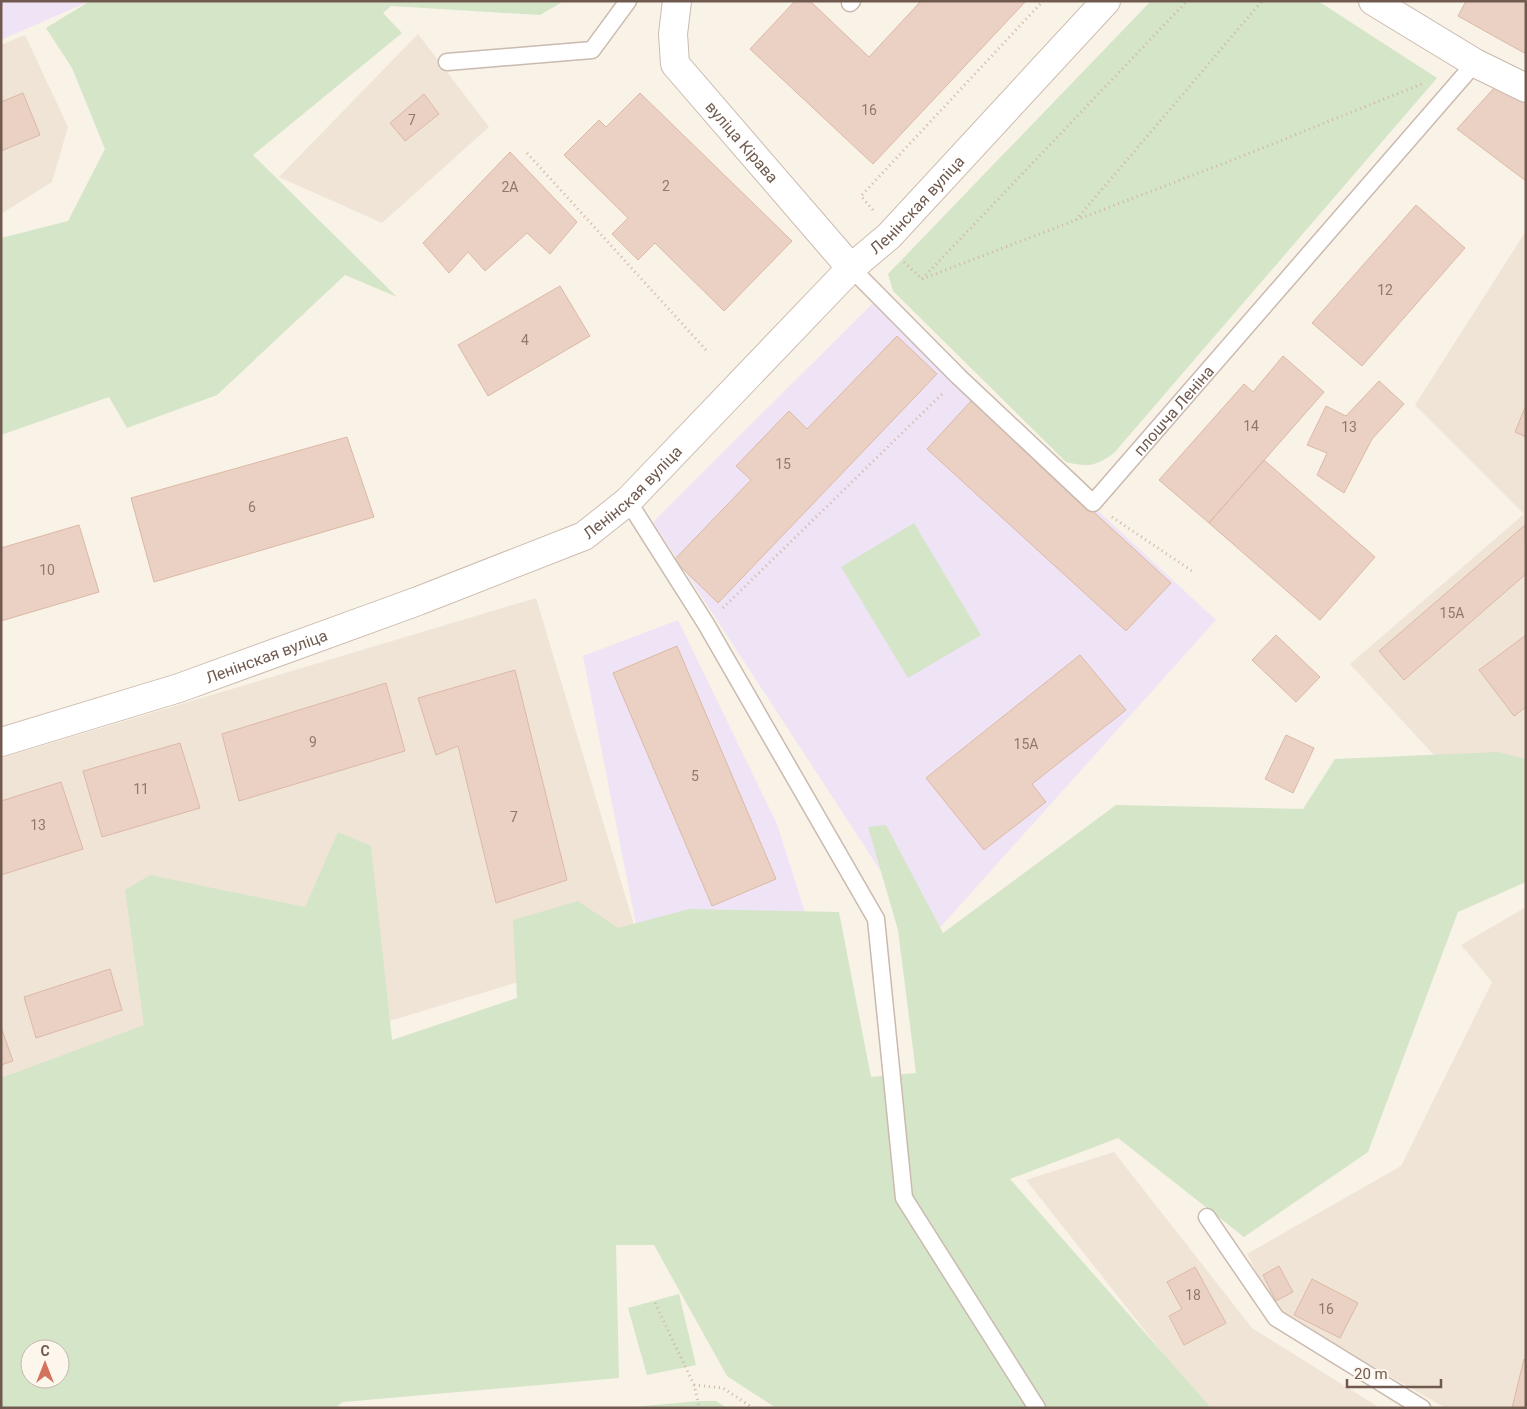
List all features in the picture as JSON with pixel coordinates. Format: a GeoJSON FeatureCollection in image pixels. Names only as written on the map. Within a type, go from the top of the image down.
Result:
{"type":"FeatureCollection","features":[{"type":"Feature","properties":{"kind":"main road","name":"вуліца Кірава"},"geometry":{"type":"LineString","coordinates":[[676,1],[673,34],[675,64],[851,268]]}},
{"type":"Feature","properties":{"kind":"main road","name":"Ленінская вуліца"},"geometry":{"type":"LineString","coordinates":[[1,742],[180,688],[418,601],[584,536],[628,501],[851,268],[889,236],[1106,1]]}},
{"type":"Feature","properties":{"kind":"main road"},"geometry":{"type":"LineString","coordinates":[[1373,1],[1475,63],[1526,88]]}},
{"type":"Feature","properties":{"kind":"lane"},"geometry":{"type":"LineString","coordinates":[[446,62],[592,50],[628,1]]}},
{"type":"Feature","properties":{"kind":"lane","name":"плошча Леніна"},"geometry":{"type":"LineString","coordinates":[[1093,504],[1475,63]]}},
{"type":"Feature","properties":{"kind":"lane"},"geometry":{"type":"LineString","coordinates":[[851,268],[959,377],[1093,504]]}},
{"type":"Feature","properties":{"kind":"lane"},"geometry":{"type":"LineString","coordinates":[[628,501],[706,624],[876,919],[904,1198],[1037,1408]]}},
{"type":"Feature","properties":{"kind":"lane"},"geometry":{"type":"LineString","coordinates":[[1207,1217],[1276,1318],[1422,1408]]}},
{"type":"Feature","properties":{"kind":"path"},"geometry":{"type":"LineString","coordinates":[[875,212],[861,196],[1043,1]]}},
{"type":"Feature","properties":{"kind":"path"},"geometry":{"type":"LineString","coordinates":[[922,279],[1187,1]]}},
{"type":"Feature","properties":{"kind":"path"},"geometry":{"type":"LineString","coordinates":[[1076,220],[1262,1]]}},
{"type":"Feature","properties":{"kind":"path"},"geometry":{"type":"LineString","coordinates":[[922,279],[1230,161],[1429,81]]}},
{"type":"Feature","properties":{"kind":"path"},"geometry":{"type":"LineString","coordinates":[[527,153],[706,350]]}},
{"type":"Feature","properties":{"kind":"path"},"geometry":{"type":"LineString","coordinates":[[899,256],[922,279]]}},
{"type":"Feature","properties":{"kind":"path"},"geometry":{"type":"LineString","coordinates":[[706,624],[959,377]]}},
{"type":"Feature","properties":{"kind":"path"},"geometry":{"type":"LineString","coordinates":[[1093,504],[1195,574]]}},
{"type":"Feature","properties":{"kind":"path"},"geometry":{"type":"LineString","coordinates":[[655,1303],[694,1385],[699,1408]]}},
{"type":"Feature","properties":{"kind":"path"},"geometry":{"type":"LineString","coordinates":[[694,1385],[723,1388],[753,1408]]}},
{"type":"Feature","properties":{"kind":"shaded area"},"geometry":{"type":"Polygon","coordinates":[[[1,1],[90,1],[1,40],[1,1]]]}},
{"type":"Feature","properties":{"kind":"shaded area"},"geometry":{"type":"Polygon","coordinates":[[[418,34],[489,127],[382,223],[279,177],[418,34]]]}},
{"type":"Feature","properties":{"kind":"shaded area"},"geometry":{"type":"Polygon","coordinates":[[[25,35],[68,127],[52,182],[1,214],[1,45],[25,35]]]}},
{"type":"Feature","properties":{"kind":"shaded area"},"geometry":{"type":"Polygon","coordinates":[[[1526,231],[1526,788],[1455,778],[1350,664],[1524,514],[1415,405],[1526,231]]]}},
{"type":"Feature","properties":{"kind":"shaded area"},"geometry":{"type":"Polygon","coordinates":[[[873,303],[1216,620],[927,942],[653,522],[873,303]]]}},
{"type":"Feature","properties":{"kind":"shaded area"},"geometry":{"type":"Polygon","coordinates":[[[536,598],[640,945],[1,1139],[1,758],[536,598]]]}},
{"type":"Feature","properties":{"kind":"shaded area"},"geometry":{"type":"Polygon","coordinates":[[[678,620],[777,824],[828,985],[640,945],[583,656],[678,620]]]}},
{"type":"Feature","properties":{"kind":"shaded area"},"geometry":{"type":"Polygon","coordinates":[[[1526,907],[1526,1408],[1446,1408],[1278,1313],[1247,1254],[1401,1166],[1492,982],[1461,945],[1526,907]]]}},
{"type":"Feature","properties":{"kind":"shaded area"},"geometry":{"type":"Polygon","coordinates":[[[1114,1152],[1252,1328],[1380,1408],[1182,1408],[1169,1361],[1026,1180],[1114,1152]]]}},
{"type":"Feature","properties":{"kind":"green space"},"geometry":{"type":"Polygon","coordinates":[[[90,1],[564,1],[540,15],[391,6],[383,13],[402,33],[253,155],[397,297],[345,275],[217,395],[127,428],[109,397],[1,435],[1,238],[68,221],[105,149],[72,68],[46,28],[90,1]]]}},
{"type":"Feature","properties":{"kind":"green space"},"geometry":{"type":"Polygon","coordinates":[[[1151,1],[1318,1],[1437,78],[1114,453],[1091,465],[1080,465],[1066,462],[893,291],[888,274],[1151,1]]]}},
{"type":"Feature","properties":{"kind":"green space"},"geometry":{"type":"Polygon","coordinates":[[[914,523],[981,635],[908,678],[841,567],[914,523]]]}},
{"type":"Feature","properties":{"kind":"green space"},"geometry":{"type":"Polygon","coordinates":[[[1498,752],[1526,759],[1526,882],[1458,912],[1368,1152],[1244,1237],[1118,1138],[1010,1179],[1211,1408],[776,1408],[727,1376],[654,1245],[616,1245],[619,1378],[343,1402],[335,1408],[1,1408],[1,1078],[144,1025],[125,890],[150,875],[305,907],[338,832],[371,846],[392,1040],[517,998],[513,920],[578,901],[618,928],[689,909],[839,912],[871,1077],[916,1073],[898,930],[868,827],[886,825],[943,933],[1116,805],[1303,809],[1335,759],[1498,752]]]}},
{"type":"Feature","properties":{"kind":"green space"},"geometry":{"type":"Polygon","coordinates":[[[679,1294],[696,1365],[647,1375],[628,1308],[679,1294]]]}},
{"type":"Feature","properties":{"kind":"green space"},"geometry":{"type":"Polygon","coordinates":[[[716,1401],[727,1408],[623,1408],[716,1401]]]}},
{"type":"Feature","properties":{"kind":"building"},"geometry":{"type":"Polygon","coordinates":[[[795,1],[810,1],[869,57],[921,1],[1026,1],[873,164],[750,49],[795,1]]]}},
{"type":"Feature","properties":{"kind":"building"},"geometry":{"type":"Polygon","coordinates":[[[1466,1],[1526,1],[1526,54],[1458,16],[1466,1]]]}},
{"type":"Feature","properties":{"kind":"building"},"geometry":{"type":"Polygon","coordinates":[[[1495,87],[1526,97],[1526,181],[1457,129],[1495,87]]]}},
{"type":"Feature","properties":{"kind":"building"},"geometry":{"type":"Polygon","coordinates":[[[23,93],[40,135],[1,151],[1,102],[23,93]]]}},
{"type":"Feature","properties":{"kind":"building"},"geometry":{"type":"Polygon","coordinates":[[[640,93],[792,241],[724,311],[655,243],[638,260],[612,234],[628,218],[564,155],[599,120],[606,127],[640,93]]]}},
{"type":"Feature","properties":{"kind":"building"},"geometry":{"type":"Polygon","coordinates":[[[424,94],[439,114],[405,141],[390,123],[424,94]]]}},
{"type":"Feature","properties":{"kind":"building"},"geometry":{"type":"Polygon","coordinates":[[[510,152],[577,222],[550,254],[527,233],[485,271],[468,252],[449,273],[423,243],[510,152]]]}},
{"type":"Feature","properties":{"kind":"building"},"geometry":{"type":"Polygon","coordinates":[[[1416,205],[1465,248],[1362,366],[1312,323],[1416,205]]]}},
{"type":"Feature","properties":{"kind":"building"},"geometry":{"type":"Polygon","coordinates":[[[560,286],[590,336],[488,396],[458,345],[560,286]]]}},
{"type":"Feature","properties":{"kind":"building"},"geometry":{"type":"Polygon","coordinates":[[[897,336],[937,374],[718,603],[674,560],[751,480],[736,466],[789,411],[807,429],[897,336]]]}},
{"type":"Feature","properties":{"kind":"building"},"geometry":{"type":"Polygon","coordinates":[[[1283,356],[1324,392],[1209,523],[1159,480],[1244,384],[1253,392],[1283,356]]]}},
{"type":"Feature","properties":{"kind":"building"},"geometry":{"type":"Polygon","coordinates":[[[1379,381],[1404,404],[1372,439],[1344,493],[1317,475],[1327,453],[1307,445],[1326,406],[1346,416],[1379,381]]]}},
{"type":"Feature","properties":{"kind":"building"},"geometry":{"type":"Polygon","coordinates":[[[972,400],[1171,583],[1126,631],[927,449],[972,400]]]}},
{"type":"Feature","properties":{"kind":"building"},"geometry":{"type":"Polygon","coordinates":[[[1526,405],[1526,437],[1515,432],[1526,405]]]}},
{"type":"Feature","properties":{"kind":"building"},"geometry":{"type":"Polygon","coordinates":[[[347,437],[374,517],[154,582],[131,498],[347,437]]]}},
{"type":"Feature","properties":{"kind":"building"},"geometry":{"type":"Polygon","coordinates":[[[1264,460],[1375,557],[1320,620],[1209,523],[1264,460]]]}},
{"type":"Feature","properties":{"kind":"building"},"geometry":{"type":"Polygon","coordinates":[[[79,525],[99,592],[1,621],[1,548],[79,525]]]}},
{"type":"Feature","properties":{"kind":"building"},"geometry":{"type":"Polygon","coordinates":[[[1525,525],[1526,574],[1404,680],[1379,651],[1525,525]]]}},
{"type":"Feature","properties":{"kind":"building"},"geometry":{"type":"Polygon","coordinates":[[[1276,635],[1320,677],[1296,702],[1252,660],[1276,635]]]}},
{"type":"Feature","properties":{"kind":"building"},"geometry":{"type":"Polygon","coordinates":[[[1526,635],[1526,707],[1514,716],[1479,670],[1526,635]]]}},
{"type":"Feature","properties":{"kind":"building"},"geometry":{"type":"Polygon","coordinates":[[[677,646],[776,879],[712,906],[613,673],[677,646]]]}},
{"type":"Feature","properties":{"kind":"building"},"geometry":{"type":"Polygon","coordinates":[[[1080,655],[1126,710],[1032,784],[1046,802],[984,850],[926,778],[1080,655]]]}},
{"type":"Feature","properties":{"kind":"building"},"geometry":{"type":"Polygon","coordinates":[[[515,670],[567,880],[496,903],[458,746],[436,755],[418,698],[515,670]]]}},
{"type":"Feature","properties":{"kind":"building"},"geometry":{"type":"Polygon","coordinates":[[[386,683],[405,751],[239,801],[222,734],[386,683]]]}},
{"type":"Feature","properties":{"kind":"building"},"geometry":{"type":"Polygon","coordinates":[[[1286,735],[1314,748],[1293,793],[1265,779],[1286,735]]]}},
{"type":"Feature","properties":{"kind":"building"},"geometry":{"type":"Polygon","coordinates":[[[180,743],[200,808],[102,837],[83,771],[180,743]]]}},
{"type":"Feature","properties":{"kind":"building"},"geometry":{"type":"Polygon","coordinates":[[[61,782],[83,849],[1,875],[1,801],[61,782]]]}},
{"type":"Feature","properties":{"kind":"building"},"geometry":{"type":"Polygon","coordinates":[[[110,969],[122,1010],[36,1038],[24,997],[110,969]]]}},
{"type":"Feature","properties":{"kind":"building"},"geometry":{"type":"Polygon","coordinates":[[[1,1027],[13,1061],[1,1065],[1,1027]]]}},
{"type":"Feature","properties":{"kind":"building"},"geometry":{"type":"Polygon","coordinates":[[[1279,1266],[1293,1292],[1276,1301],[1263,1275],[1279,1266]]]}},
{"type":"Feature","properties":{"kind":"building"},"geometry":{"type":"Polygon","coordinates":[[[1195,1267],[1226,1323],[1184,1345],[1169,1316],[1182,1309],[1167,1282],[1195,1267]]]}},
{"type":"Feature","properties":{"kind":"building"},"geometry":{"type":"Polygon","coordinates":[[[1312,1279],[1358,1303],[1340,1338],[1294,1315],[1312,1279]]]}},
{"type":"Feature","properties":{"kind":"building"},"geometry":{"type":"Polygon","coordinates":[[[1524,1359],[1526,1360],[1526,1408],[1512,1408],[1524,1359]]]}}]}
